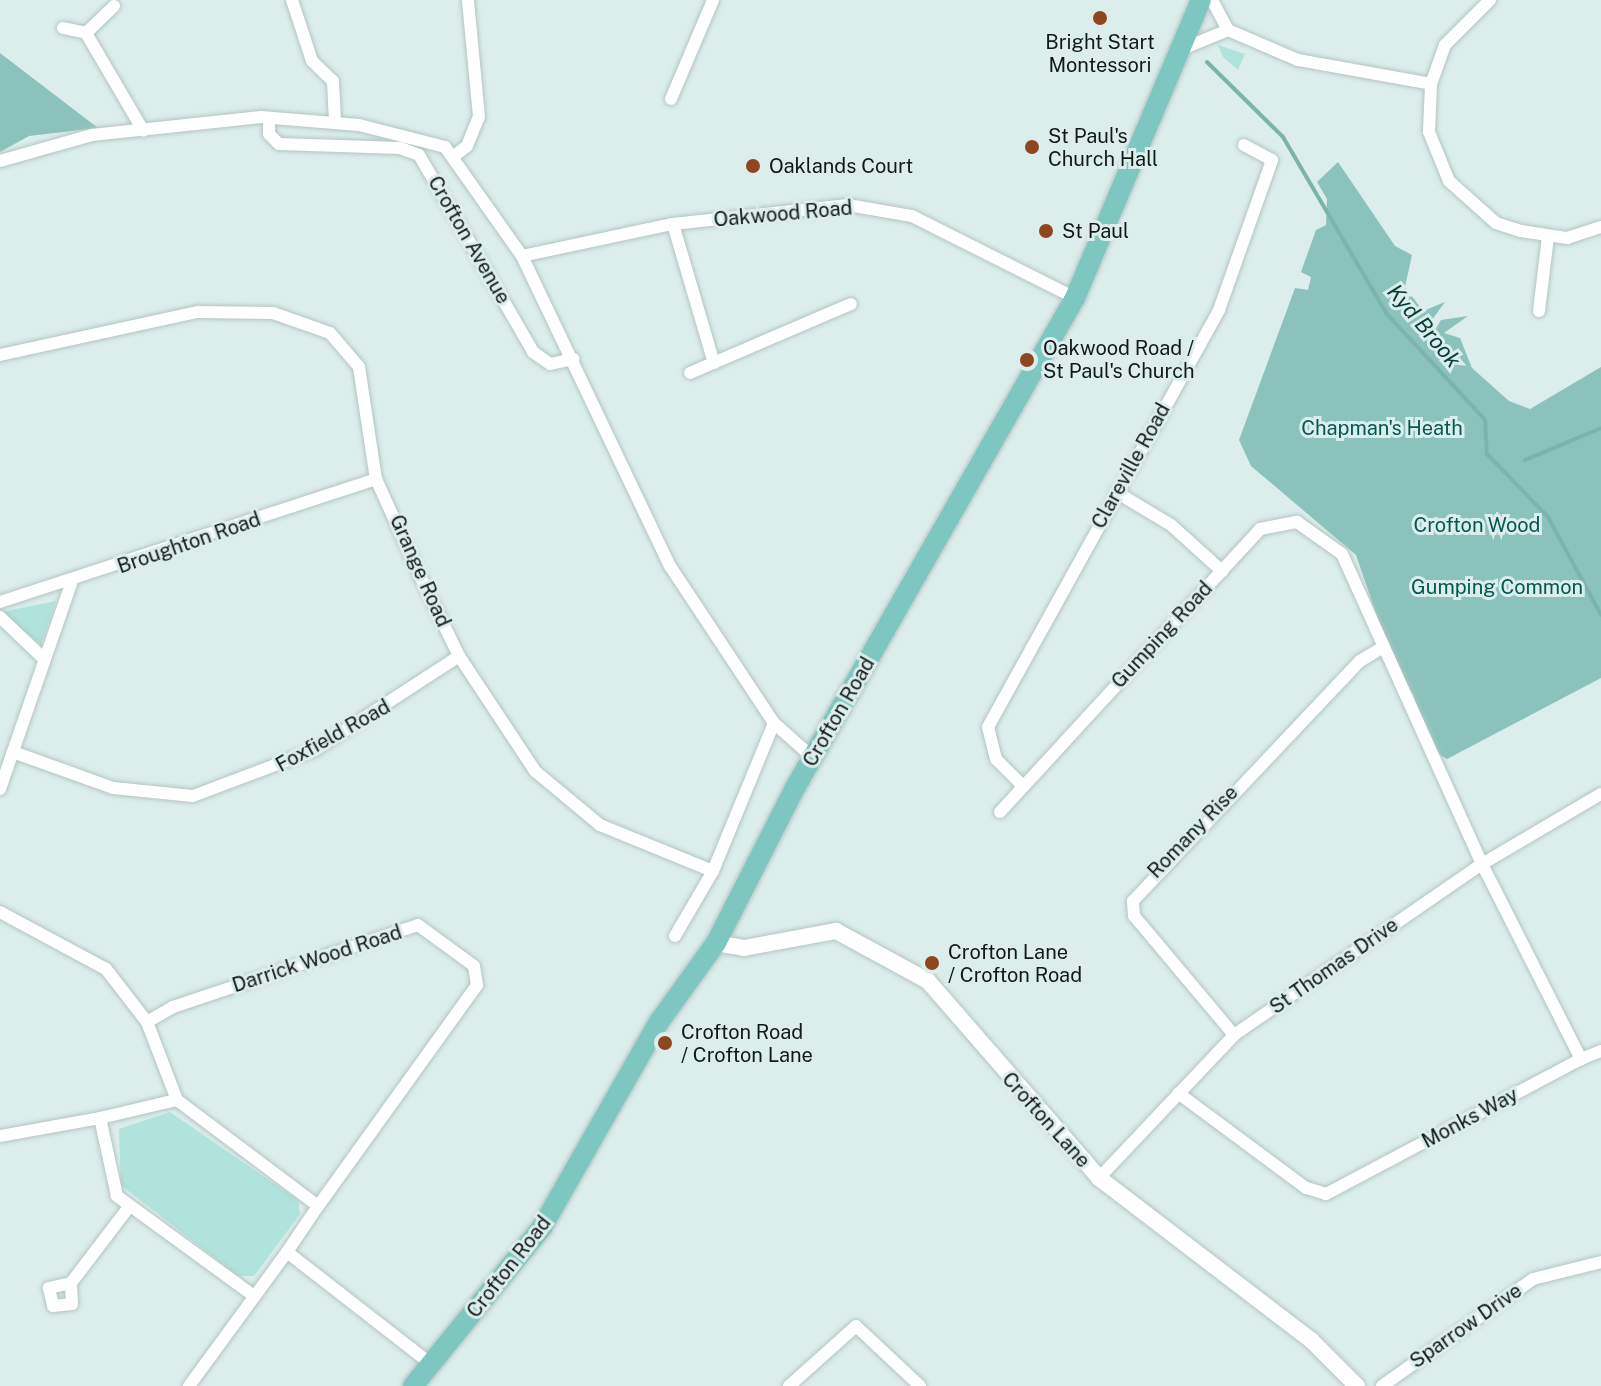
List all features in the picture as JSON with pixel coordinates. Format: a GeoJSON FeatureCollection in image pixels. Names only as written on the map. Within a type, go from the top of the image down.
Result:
{"type":"FeatureCollection","features":[{"type":"Feature","properties":{"kind":"main road","name":"Crofton Road"},"geometry":{"type":"LineString","coordinates":[[413,1386],[542,1227],[659,1022],[716,943],[812,757],[1075,298],[1201,0]]}},
{"type":"Feature","properties":{"kind":"street"},"geometry":{"type":"LineString","coordinates":[[292,0],[312,61],[333,81],[335,122]]}},
{"type":"Feature","properties":{"kind":"street"},"geometry":{"type":"LineString","coordinates":[[454,156],[467,146],[479,117],[468,0]]}},
{"type":"Feature","properties":{"kind":"street"},"geometry":{"type":"LineString","coordinates":[[671,99],[713,0]]}},
{"type":"Feature","properties":{"kind":"street"},"geometry":{"type":"LineString","coordinates":[[1212,0],[1228,30],[1298,60],[1431,84]]}},
{"type":"Feature","properties":{"kind":"street"},"geometry":{"type":"LineString","coordinates":[[1488,1],[1445,45],[1431,84],[1429,132],[1449,181],[1496,223],[1548,237],[1601,227]]}},
{"type":"Feature","properties":{"kind":"street"},"geometry":{"type":"LineString","coordinates":[[86,33],[114,6]]}},
{"type":"Feature","properties":{"kind":"street"},"geometry":{"type":"LineString","coordinates":[[63,28],[86,33],[143,130]]}},
{"type":"Feature","properties":{"kind":"street"},"geometry":{"type":"LineString","coordinates":[[1182,49],[1228,30]]}},
{"type":"Feature","properties":{"kind":"street","name":"Crofton Avenue"},"geometry":{"type":"LineString","coordinates":[[269,118],[269,134],[279,144],[400,148],[419,155],[533,352],[550,364],[573,359]]}},
{"type":"Feature","properties":{"kind":"street","name":"Crofton Avenue"},"geometry":{"type":"LineString","coordinates":[[0,161],[30,147],[143,130],[269,118],[335,122],[426,139],[454,156],[522,256],[670,566],[774,723],[812,757]]}},
{"type":"Feature","properties":{"kind":"street","name":"Clareville Road"},"geometry":{"type":"LineString","coordinates":[[1023,786],[996,759],[988,727],[1219,310],[1272,160],[1244,145]]}},
{"type":"Feature","properties":{"kind":"street","name":"Oakwood Road"},"geometry":{"type":"LineString","coordinates":[[522,256],[673,224],[848,205],[912,216],[1075,298]]}},
{"type":"Feature","properties":{"kind":"street"},"geometry":{"type":"LineString","coordinates":[[673,224],[714,363]]}},
{"type":"Feature","properties":{"kind":"street"},"geometry":{"type":"LineString","coordinates":[[1539,311],[1548,237]]}},
{"type":"Feature","properties":{"kind":"street"},"geometry":{"type":"LineString","coordinates":[[690,373],[851,304]]}},
{"type":"Feature","properties":{"kind":"street","name":"Grange Road"},"geometry":{"type":"LineString","coordinates":[[0,355],[198,312],[303,321],[346,347],[359,367],[376,479],[459,656],[554,794],[600,825],[713,871]]}},
{"type":"Feature","properties":{"kind":"street","name":"Broughton Road"},"geometry":{"type":"LineString","coordinates":[[0,602],[71,584],[376,479]]}},
{"type":"Feature","properties":{"kind":"street"},"geometry":{"type":"LineString","coordinates":[[1116,492],[1171,525],[1222,571]]}},
{"type":"Feature","properties":{"kind":"street","name":"Gumping Road"},"geometry":{"type":"LineString","coordinates":[[1000,812],[1260,529],[1282,521],[1314,529],[1342,554],[1380,649]]}},
{"type":"Feature","properties":{"kind":"street"},"geometry":{"type":"LineString","coordinates":[[0,789],[71,584]]}},
{"type":"Feature","properties":{"kind":"street"},"geometry":{"type":"LineString","coordinates":[[0,617],[43,658]]}},
{"type":"Feature","properties":{"kind":"street"},"geometry":{"type":"LineString","coordinates":[[1380,649],[1482,864],[1581,1059]]}},
{"type":"Feature","properties":{"kind":"street","name":"Romany Rise"},"geometry":{"type":"LineString","coordinates":[[1234,1035],[1134,916],[1133,901],[1360,661],[1380,649]]}},
{"type":"Feature","properties":{"kind":"street","name":"Foxfield Road"},"geometry":{"type":"LineString","coordinates":[[13,752],[113,788],[193,796],[315,750],[459,656]]}},
{"type":"Feature","properties":{"kind":"street"},"geometry":{"type":"LineString","coordinates":[[675,936],[713,871],[774,723]]}},
{"type":"Feature","properties":{"kind":"street","name":"St Thomas Drive"},"geometry":{"type":"LineString","coordinates":[[1099,1178],[1234,1035],[1482,864],[1601,794]]}},
{"type":"Feature","properties":{"kind":"street"},"geometry":{"type":"LineString","coordinates":[[0,912],[83,951],[147,1022],[177,1100],[318,1206],[189,1386]]}},
{"type":"Feature","properties":{"kind":"street","name":"Darrick Wood Road"},"geometry":{"type":"LineString","coordinates":[[147,1022],[418,925],[474,966],[477,985],[318,1206]]}},
{"type":"Feature","properties":{"kind":"street","name":"Crofton Lane"},"geometry":{"type":"LineString","coordinates":[[716,943],[744,948],[836,931],[867,943],[938,991],[1099,1178],[1299,1331],[1357,1386]]}},
{"type":"Feature","properties":{"kind":"street","name":"Monks Way"},"geometry":{"type":"LineString","coordinates":[[1178,1093],[1306,1188],[1326,1194],[1601,1051]]}},
{"type":"Feature","properties":{"kind":"street"},"geometry":{"type":"LineString","coordinates":[[0,1136],[177,1100]]}},
{"type":"Feature","properties":{"kind":"street"},"geometry":{"type":"LineString","coordinates":[[100,1118],[111,1182],[129,1207],[254,1296]]}},
{"type":"Feature","properties":{"kind":"street"},"geometry":{"type":"LineString","coordinates":[[71,1283],[129,1207]]}},
{"type":"Feature","properties":{"kind":"street"},"geometry":{"type":"LineString","coordinates":[[287,1252],[431,1364]]}},
{"type":"Feature","properties":{"kind":"street","name":"Sparrow Drive"},"geometry":{"type":"LineString","coordinates":[[1382,1386],[1533,1279],[1601,1262]]}},
{"type":"Feature","properties":{"kind":"street"},"geometry":{"type":"LineString","coordinates":[[789,1386],[856,1326],[920,1386]]}},
{"type":"Feature","properties":{"kind":"green space"},"geometry":{"type":"Polygon","coordinates":[[[1218,45],[1245,54],[1238,70],[1223,57],[1218,45]]]}},
{"type":"Feature","properties":{"kind":"green space"},"geometry":{"type":"Polygon","coordinates":[[[0,53],[98,128],[29,136],[0,152],[0,53]]]}},
{"type":"Feature","properties":{"kind":"green space","name":"Crofton Wood"},"geometry":{"type":"Polygon","coordinates":[[[1338,162],[1395,246],[1412,255],[1405,287],[1423,311],[1445,302],[1429,324],[1435,330],[1441,320],[1468,316],[1444,333],[1460,338],[1472,368],[1509,401],[1530,409],[1601,367],[1601,678],[1447,759],[1433,751],[1413,694],[1402,689],[1356,555],[1251,466],[1239,440],[1295,288],[1308,290],[1311,277],[1301,272],[1316,230],[1326,225],[1327,199],[1317,182],[1338,162]]]}},
{"type":"Feature","properties":{"kind":"green space"},"geometry":{"type":"Polygon","coordinates":[[[56,601],[41,645],[1,612],[56,601]]]}},
{"type":"Feature","properties":{"kind":"green space"},"geometry":{"type":"Polygon","coordinates":[[[170,1112],[298,1200],[300,1214],[254,1276],[238,1276],[121,1185],[119,1129],[170,1112]]]}},
{"type":"Feature","properties":{"kind":"waterway","name":"Kyd Brook"},"geometry":{"type":"LineString","coordinates":[[1207,62],[1283,137],[1387,314],[1485,420],[1487,454],[1548,517],[1601,615]]}},
{"type":"Feature","properties":{"kind":"waterway"},"geometry":{"type":"LineString","coordinates":[[1525,460],[1601,428]]}},
{"type":"Feature","properties":{"kind":"place","name":"Bright Start Montessori"},"geometry":{"type":"Point","coordinates":[1100,18]}},
{"type":"Feature","properties":{"kind":"place","name":"St Paul's Church Hall"},"geometry":{"type":"Point","coordinates":[1032,147]}},
{"type":"Feature","properties":{"kind":"place","name":"Oaklands Court"},"geometry":{"type":"Point","coordinates":[753,166]}},
{"type":"Feature","properties":{"kind":"place","name":"St Paul"},"geometry":{"type":"Point","coordinates":[1046,231]}},
{"type":"Feature","properties":{"kind":"place","name":"Oakwood Road / St Paul's Church"},"geometry":{"type":"Point","coordinates":[1027,360]}},
{"type":"Feature","properties":{"kind":"place","name":"Crofton Lane / Crofton Road"},"geometry":{"type":"Point","coordinates":[932,963]}},
{"type":"Feature","properties":{"kind":"place","name":"Crofton Road / Crofton Lane"},"geometry":{"type":"Point","coordinates":[665,1043]}},
{"type":"Feature","properties":{"kind":"park label","name":"Chapman's Heath"},"geometry":{"type":"Point","coordinates":[1382,428]}},
{"type":"Feature","properties":{"kind":"park label","name":"Gumping Common"},"geometry":{"type":"Point","coordinates":[1497,587]}}]}
